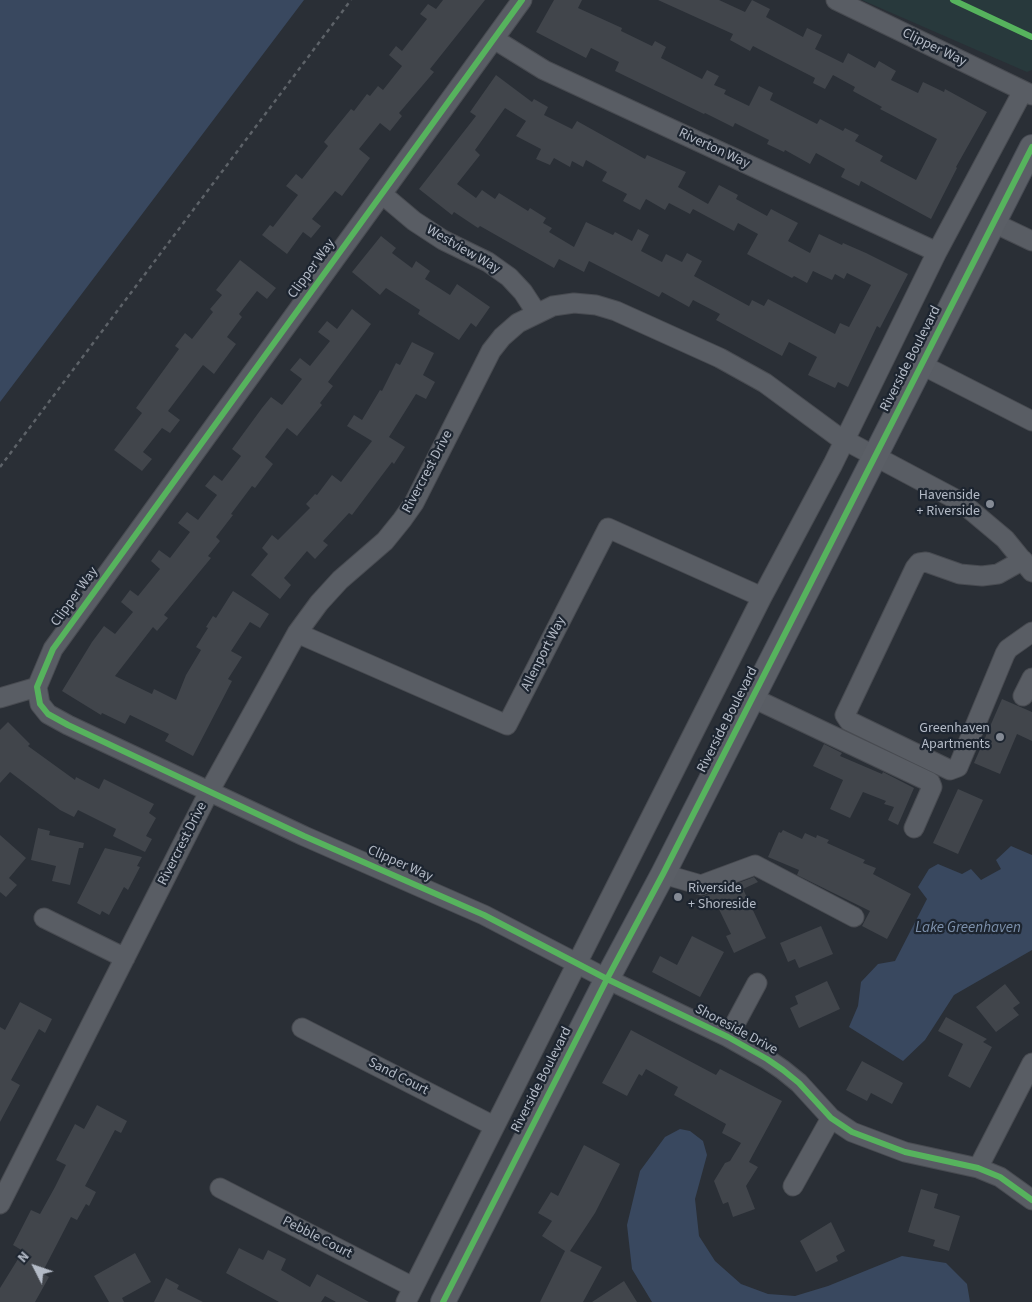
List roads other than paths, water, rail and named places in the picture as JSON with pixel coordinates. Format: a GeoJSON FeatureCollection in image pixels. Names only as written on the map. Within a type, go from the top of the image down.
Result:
{"type":"FeatureCollection","features":[{"type":"Feature","properties":{"kind":"main road","name":"Riverside Boulevard"},"geometry":{"type":"LineString","coordinates":[[443,1302],[607,979],[753,698],[1032,147]]}},
{"type":"Feature","properties":{"kind":"street","name":"Clipper Way"},"geometry":{"type":"LineString","coordinates":[[522,0],[53,649],[37,687],[40,704],[48,714],[68,725],[210,790],[304,836],[484,915],[607,979]]}},
{"type":"Feature","properties":{"kind":"street","name":"Clipper Way"},"geometry":{"type":"LineString","coordinates":[[836,0],[1028,93]]}},
{"type":"Feature","properties":{"kind":"street","name":"Riverton Way"},"geometry":{"type":"LineString","coordinates":[[494,39],[544,70],[937,252]]}},
{"type":"Feature","properties":{"kind":"street"},"geometry":{"type":"LineString","coordinates":[[410,1294],[762,597],[844,440],[937,252],[1028,93]]}},
{"type":"Feature","properties":{"kind":"street","name":"Westview Way"},"geometry":{"type":"LineString","coordinates":[[382,194],[428,230],[488,262],[509,277],[523,292],[536,312]]}},
{"type":"Feature","properties":{"kind":"street"},"geometry":{"type":"LineString","coordinates":[[994,223],[1032,242]]}},
{"type":"Feature","properties":{"kind":"street","name":"Rivercrest Drive"},"geometry":{"type":"LineString","coordinates":[[0,1204],[210,790],[297,634],[319,603],[340,580],[384,541],[402,520],[414,503],[491,351],[502,337],[518,323],[536,312],[553,306],[574,303],[596,305],[616,310],[720,358],[765,383],[844,440],[962,502],[1005,539],[1029,568]]}},
{"type":"Feature","properties":{"kind":"street"},"geometry":{"type":"LineString","coordinates":[[922,365],[1032,421]]}},
{"type":"Feature","properties":{"kind":"street","name":"Allenport Way"},"geometry":{"type":"LineString","coordinates":[[297,634],[508,725],[608,528],[762,597]]}},
{"type":"Feature","properties":{"kind":"street"},"geometry":{"type":"LineString","coordinates":[[1029,568],[982,576],[960,574],[926,562],[919,563],[845,715],[849,721],[950,770],[958,768],[1005,654],[1008,649],[1032,632]]}},
{"type":"Feature","properties":{"kind":"street"},"geometry":{"type":"LineString","coordinates":[[1023,696],[1032,678]]}},
{"type":"Feature","properties":{"kind":"street"},"geometry":{"type":"LineString","coordinates":[[0,698],[37,687]]}},
{"type":"Feature","properties":{"kind":"street"},"geometry":{"type":"LineString","coordinates":[[753,698],[930,782],[932,787],[914,828]]}},
{"type":"Feature","properties":{"kind":"street"},"geometry":{"type":"LineString","coordinates":[[663,874],[701,885],[755,865],[854,917]]}},
{"type":"Feature","properties":{"kind":"street"},"geometry":{"type":"LineString","coordinates":[[44,918],[125,958]]}},
{"type":"Feature","properties":{"kind":"street","name":"Shoreside Drive"},"geometry":{"type":"LineString","coordinates":[[607,979],[728,1037],[767,1059],[799,1083],[831,1118],[852,1132],[905,1152],[978,1168],[1008,1182],[1032,1200]]}},
{"type":"Feature","properties":{"kind":"street","name":"Shoreside Drive"},"geometry":{"type":"LineString","coordinates":[[728,1037],[757,983]]}},
{"type":"Feature","properties":{"kind":"street","name":"Sand Court"},"geometry":{"type":"LineString","coordinates":[[302,1028],[494,1126]]}},
{"type":"Feature","properties":{"kind":"street"},"geometry":{"type":"LineString","coordinates":[[978,1168],[1032,1063]]}},
{"type":"Feature","properties":{"kind":"street"},"geometry":{"type":"LineString","coordinates":[[793,1186],[831,1118]]}},
{"type":"Feature","properties":{"kind":"street","name":"Pebble Court"},"geometry":{"type":"LineString","coordinates":[[220,1188],[410,1294]]}},
{"type":"Feature","properties":{"kind":"water"},"geometry":{"type":"Polygon","coordinates":[[[0,0],[304,0],[0,402],[0,0]]]}},
{"type":"Feature","properties":{"kind":"water","name":"Lake Greenhaven"},"geometry":{"type":"Polygon","coordinates":[[[1011,846],[1032,855],[1032,950],[954,995],[925,1040],[903,1061],[849,1027],[858,1006],[861,982],[878,964],[895,961],[927,899],[918,887],[929,869],[938,864],[962,874],[971,869],[981,880],[1001,869],[996,860],[1011,846]]]}},
{"type":"Feature","properties":{"kind":"water"},"geometry":{"type":"Polygon","coordinates":[[[680,1129],[690,1131],[703,1141],[707,1155],[695,1199],[699,1236],[715,1261],[741,1284],[768,1294],[795,1296],[828,1286],[902,1256],[946,1263],[967,1284],[970,1302],[652,1302],[632,1269],[627,1225],[640,1171],[665,1137],[680,1129]]]}},
{"type":"Feature","properties":{"kind":"place","name":"Havenside + Riverside"},"geometry":{"type":"Point","coordinates":[990,504]}},
{"type":"Feature","properties":{"kind":"place","name":"Greenhaven Apartments"},"geometry":{"type":"Point","coordinates":[1000,737]}},
{"type":"Feature","properties":{"kind":"place","name":"Riverside + Shoreside"},"geometry":{"type":"Point","coordinates":[678,897]}}]}
